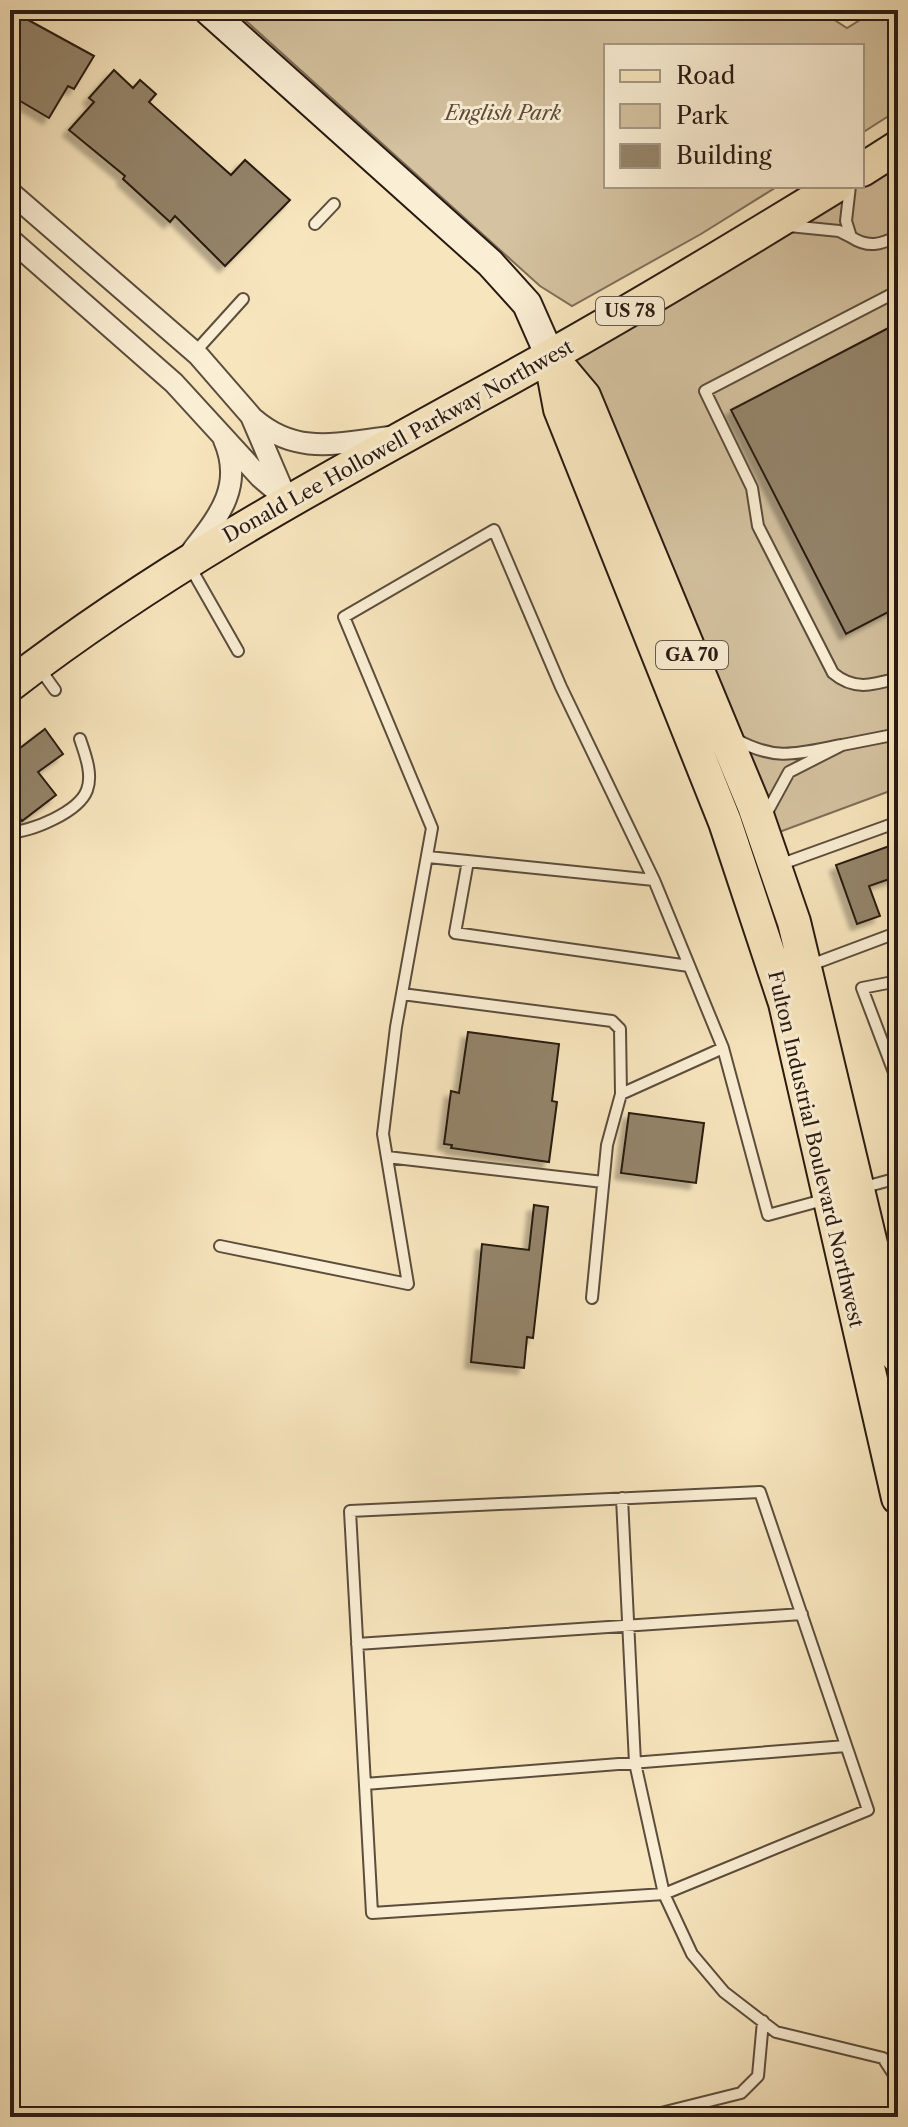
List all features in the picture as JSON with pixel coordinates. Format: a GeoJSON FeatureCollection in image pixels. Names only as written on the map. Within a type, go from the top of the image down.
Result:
{"type":"FeatureCollection","features":[{"type":"Feature","properties":{"kind":"main road","name":"Fulton Industrial Boulevard Northwest"},"geometry":{"type":"LineString","coordinates":[[208,10],[490,263],[527,304],[550,356],[560,409],[725,822],[898,1357]]}},
{"type":"Feature","properties":{"kind":"main road"},"geometry":{"type":"LineString","coordinates":[[864,169],[898,147]]}},
{"type":"Feature","properties":{"kind":"main road","name":"Donald Lee Hollowell Parkway Northwest"},"geometry":{"type":"LineString","coordinates":[[10,685],[46,677],[186,560],[401,436],[550,356],[833,188]]}},
{"type":"Feature","properties":{"kind":"main road","name":"Fulton Industrial Boulevard Northwest"},"geometry":{"type":"LineString","coordinates":[[550,356],[584,396],[725,734],[775,866],[805,967],[898,1498]]}},
{"type":"Feature","properties":{"kind":"street"},"geometry":{"type":"LineString","coordinates":[[10,192],[195,352],[251,416],[278,437],[300,444],[401,436]]}},
{"type":"Feature","properties":{"kind":"street"},"geometry":{"type":"LineString","coordinates":[[10,239],[70,289],[219,429],[260,477],[287,500]]}},
{"type":"Feature","properties":{"kind":"street"},"geometry":{"type":"LineString","coordinates":[[251,416],[287,500]]}},
{"type":"Feature","properties":{"kind":"street"},"geometry":{"type":"LineString","coordinates":[[186,560],[229,498],[232,465],[219,429]]}},
{"type":"Feature","properties":{"kind":"lane"},"geometry":{"type":"LineString","coordinates":[[850,188],[846,221],[851,237]]}},
{"type":"Feature","properties":{"kind":"lane"},"geometry":{"type":"LineString","coordinates":[[315,224],[334,204]]}},
{"type":"Feature","properties":{"kind":"lane"},"geometry":{"type":"LineString","coordinates":[[771,226],[824,228],[862,244],[880,245],[898,236]]}},
{"type":"Feature","properties":{"kind":"lane"},"geometry":{"type":"LineString","coordinates":[[898,291],[705,391],[752,488],[758,526],[833,673],[847,684],[869,686],[898,678]]}},
{"type":"Feature","properties":{"kind":"lane"},"geometry":{"type":"LineString","coordinates":[[195,352],[243,299]]}},
{"type":"Feature","properties":{"kind":"lane"},"geometry":{"type":"LineString","coordinates":[[220,1246],[408,1284],[383,1134],[402,994],[432,828],[344,617],[494,530],[561,687],[654,880],[723,1048],[768,1215],[898,1178]]}},
{"type":"Feature","properties":{"kind":"lane"},"geometry":{"type":"LineString","coordinates":[[186,560],[238,651]]}},
{"type":"Feature","properties":{"kind":"lane"},"geometry":{"type":"LineString","coordinates":[[725,734],[759,752],[784,757],[898,734]]}},
{"type":"Feature","properties":{"kind":"lane"},"geometry":{"type":"LineString","coordinates":[[10,832],[54,817],[79,802],[87,791],[89,778],[80,739]]}},
{"type":"Feature","properties":{"kind":"lane"},"geometry":{"type":"LineString","coordinates":[[761,825],[775,792],[789,772],[842,745]]}},
{"type":"Feature","properties":{"kind":"lane"},"geometry":{"type":"LineString","coordinates":[[775,866],[898,822]]}},
{"type":"Feature","properties":{"kind":"lane"},"geometry":{"type":"LineString","coordinates":[[428,857],[654,880]]}},
{"type":"Feature","properties":{"kind":"lane"},"geometry":{"type":"LineString","coordinates":[[468,861],[455,933],[689,966]]}},
{"type":"Feature","properties":{"kind":"lane"},"geometry":{"type":"LineString","coordinates":[[805,967],[888,936]]}},
{"type":"Feature","properties":{"kind":"lane"},"geometry":{"type":"LineString","coordinates":[[898,981],[862,988],[898,1083]]}},
{"type":"Feature","properties":{"kind":"lane"},"geometry":{"type":"LineString","coordinates":[[402,994],[612,1021],[620,1029],[621,1094],[607,1145],[592,1298]]}},
{"type":"Feature","properties":{"kind":"lane"},"geometry":{"type":"LineString","coordinates":[[621,1094],[723,1048]]}},
{"type":"Feature","properties":{"kind":"lane"},"geometry":{"type":"LineString","coordinates":[[387,1157],[603,1182]]}},
{"type":"Feature","properties":{"kind":"lane"},"geometry":{"type":"LineString","coordinates":[[760,1492],[802,1614],[868,1810],[664,1894],[372,1913],[350,1511],[760,1492]]}},
{"type":"Feature","properties":{"kind":"lane"},"geometry":{"type":"LineString","coordinates":[[622,1498],[635,1763],[664,1894],[692,1954],[724,1992],[776,2032],[883,2058],[898,2081]]}},
{"type":"Feature","properties":{"kind":"lane"},"geometry":{"type":"LineString","coordinates":[[357,1644],[802,1614]]}},
{"type":"Feature","properties":{"kind":"lane"},"geometry":{"type":"LineString","coordinates":[[365,1784],[846,1746]]}},
{"type":"Feature","properties":{"kind":"lane"},"geometry":{"type":"LineString","coordinates":[[645,2117],[741,2093],[758,2076],[763,2021]]}},
{"type":"Feature","properties":{"kind":"green space","name":"English Park"},"geometry":{"type":"Polygon","coordinates":[[[234,10],[819,10],[847,28],[876,10],[898,10],[898,110],[864,132],[864,44],[604,44],[604,188],[775,188],[701,234],[572,306],[540,286],[234,10]]]}},
{"type":"Feature","properties":{"kind":"green space"},"geometry":{"type":"Polygon","coordinates":[[[898,137],[898,788],[755,841],[567,344],[817,188],[864,188],[864,159],[898,137]]]}},
{"type":"Feature","properties":{"kind":"building"},"geometry":{"type":"Polygon","coordinates":[[[10,10],[94,56],[74,89],[68,86],[49,118],[10,95],[10,10]]]}},
{"type":"Feature","properties":{"kind":"building"},"geometry":{"type":"Polygon","coordinates":[[[114,70],[133,88],[140,80],[156,94],[149,102],[231,175],[245,160],[290,200],[225,266],[175,216],[170,222],[123,179],[125,176],[69,130],[94,102],[89,98],[114,70]]]}},
{"type":"Feature","properties":{"kind":"building"},"geometry":{"type":"Polygon","coordinates":[[[898,323],[898,607],[846,634],[731,410],[898,323]]]}},
{"type":"Feature","properties":{"kind":"building"},"geometry":{"type":"Polygon","coordinates":[[[45,729],[63,754],[38,772],[56,795],[22,821],[12,809],[17,806],[10,797],[10,748],[16,743],[20,748],[45,729]]]}},
{"type":"Feature","properties":{"kind":"building"},"geometry":{"type":"Polygon","coordinates":[[[898,843],[898,876],[869,886],[880,916],[857,924],[836,865],[898,843]]]}},
{"type":"Feature","properties":{"kind":"building"},"geometry":{"type":"Polygon","coordinates":[[[468,1032],[559,1044],[552,1101],[557,1102],[549,1162],[451,1148],[452,1145],[444,1144],[451,1091],[459,1093],[468,1032]]]}},
{"type":"Feature","properties":{"kind":"building"},"geometry":{"type":"Polygon","coordinates":[[[629,1113],[704,1123],[696,1183],[621,1173],[629,1113]]]}},
{"type":"Feature","properties":{"kind":"building"},"geometry":{"type":"Polygon","coordinates":[[[534,1205],[548,1207],[533,1338],[527,1337],[524,1368],[471,1362],[482,1244],[529,1250],[534,1205]]]}}]}
